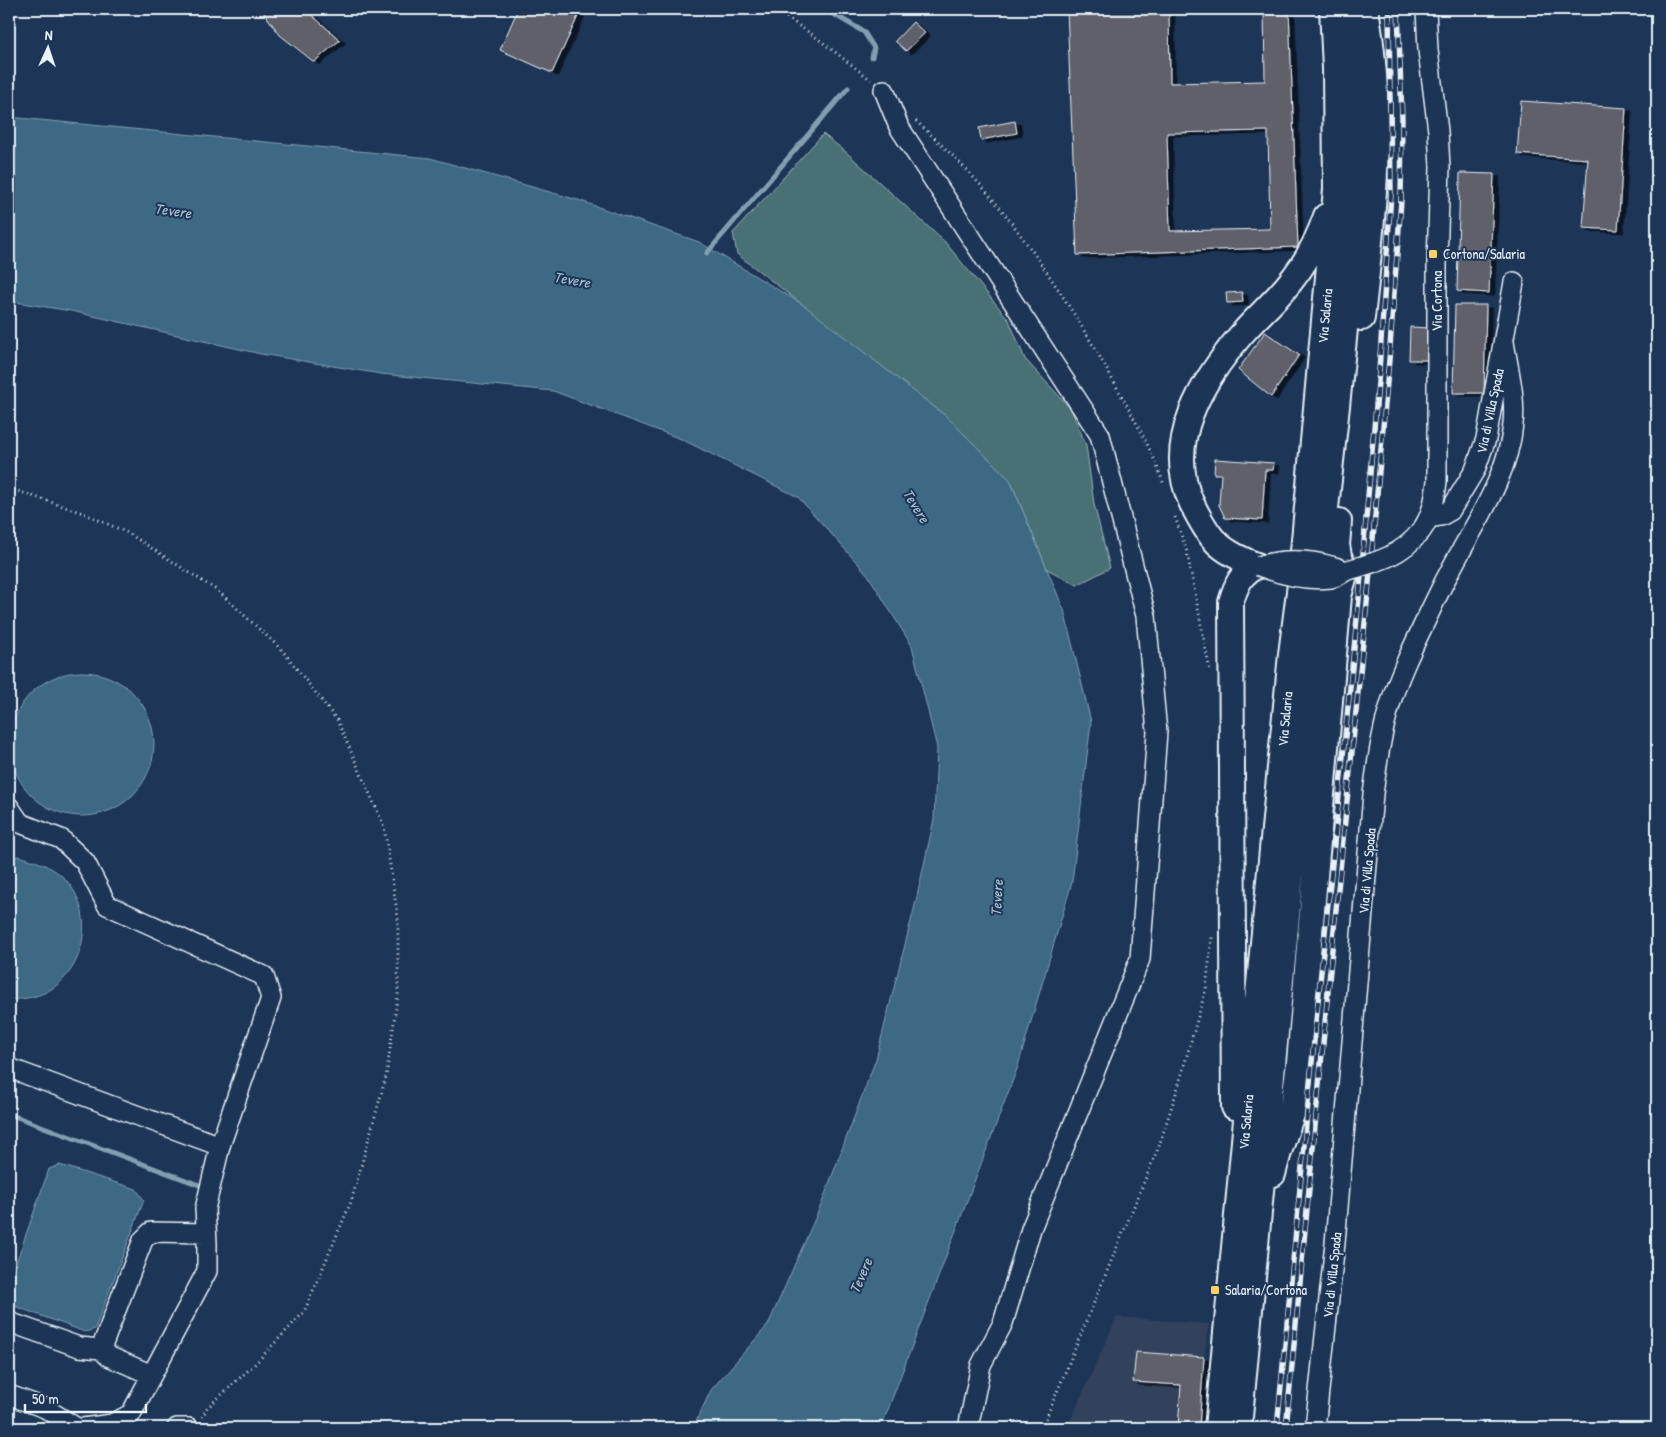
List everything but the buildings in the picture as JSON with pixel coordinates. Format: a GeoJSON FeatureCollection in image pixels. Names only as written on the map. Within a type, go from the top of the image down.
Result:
{"type":"FeatureCollection","features":[{"type":"Feature","properties":{"kind":"main road","name":"Via Salaria"},"geometry":{"type":"LineString","coordinates":[[1217,1428],[1325,323],[1336,189],[1335,68],[1332,9]]}},
{"type":"Feature","properties":{"kind":"main road","name":"Via Salaria"},"geometry":{"type":"LineString","coordinates":[[1239,1428],[1349,281],[1357,146],[1357,93],[1353,9]]}},
{"type":"Feature","properties":{"kind":"main road"},"geometry":{"type":"LineString","coordinates":[[1255,1246],[1279,1152],[1292,1114],[1339,596],[1346,571],[1339,556],[1337,540],[1366,278],[1374,185],[1376,111],[1367,9]]}},
{"type":"Feature","properties":{"kind":"main road"},"geometry":{"type":"LineString","coordinates":[[1237,1213],[1233,1056],[1231,602],[1216,543],[1195,510],[1187,492],[1183,476],[1183,445],[1191,412],[1203,386],[1241,335],[1285,289],[1309,256],[1336,189]]}},
{"type":"Feature","properties":{"kind":"main road"},"geometry":{"type":"LineString","coordinates":[[1216,543],[1246,561],[1259,566]]}},
{"type":"Feature","properties":{"kind":"main road"},"geometry":{"type":"LineString","coordinates":[[1231,602],[1240,579],[1247,571],[1259,566]]}},
{"type":"Feature","properties":{"kind":"street","name":"Via Cortona"},"geometry":{"type":"LineString","coordinates":[[1425,524],[1437,481],[1437,263],[1440,167],[1440,151],[1428,50],[1426,9]]}},
{"type":"Feature","properties":{"kind":"street"},"geometry":{"type":"LineString","coordinates":[[884,90],[899,127],[1100,435],[1146,616],[1157,732],[1140,959],[1031,1229],[1003,1323],[981,1365],[968,1428]]}},
{"type":"Feature","properties":{"kind":"street","name":"Via di Villa Spada"},"geometry":{"type":"LineString","coordinates":[[1425,524],[1450,511],[1470,480],[1480,459],[1486,439],[1514,282]]}},
{"type":"Feature","properties":{"kind":"street","name":"Via di Villa Spada"},"geometry":{"type":"LineString","coordinates":[[1315,1428],[1335,1243],[1378,761],[1386,718],[1404,667],[1448,573],[1490,497],[1506,459],[1513,424],[1513,397],[1504,342]]}},
{"type":"Feature","properties":{"kind":"street"},"geometry":{"type":"LineString","coordinates":[[1259,566],[1292,560],[1322,564],[1346,571],[1384,560],[1406,546],[1425,524]]}},
{"type":"Feature","properties":{"kind":"street"},"geometry":{"type":"LineString","coordinates":[[9,807],[20,823],[61,839],[85,862],[108,905],[264,976],[271,998],[220,1146],[205,1209],[207,1271],[131,1414],[112,1424],[83,1428]]}},
{"type":"Feature","properties":{"kind":"street"},"geometry":{"type":"LineString","coordinates":[[9,1068],[220,1146]]}},
{"type":"Feature","properties":{"kind":"street"},"geometry":{"type":"LineString","coordinates":[[101,1349],[143,1240],[151,1232],[206,1233]]}},
{"type":"Feature","properties":{"kind":"street"},"geometry":{"type":"LineString","coordinates":[[9,1322],[79,1347],[101,1349],[108,1356],[152,1375]]}},
{"type":"Feature","properties":{"kind":"street"},"geometry":{"type":"LineString","coordinates":[[9,1395],[44,1408],[77,1428]]}},
{"type":"Feature","properties":{"kind":"street"},"geometry":{"type":"LineString","coordinates":[[177,1428],[192,1426]]}},
{"type":"Feature","properties":{"kind":"path"},"geometry":{"type":"LineString","coordinates":[[774,9],[813,35],[884,90]]}},
{"type":"Feature","properties":{"kind":"path"},"geometry":{"type":"LineString","coordinates":[[912,116],[948,150],[1000,208],[1052,279],[1099,356],[1143,435],[1165,487]]}},
{"type":"Feature","properties":{"kind":"path"},"geometry":{"type":"LineString","coordinates":[[9,488],[82,513],[128,533],[218,591],[282,650],[337,720],[384,826],[398,918],[398,994],[386,1077],[351,1202],[304,1312],[254,1365],[207,1408],[192,1426]]}},
{"type":"Feature","properties":{"kind":"path"},"geometry":{"type":"LineString","coordinates":[[1174,515],[1187,552],[1211,679]]}},
{"type":"Feature","properties":{"kind":"path"},"geometry":{"type":"LineString","coordinates":[[1042,1428],[1159,1146],[1206,989],[1213,929]]}},
{"type":"Feature","properties":{"kind":"shaded area"},"geometry":{"type":"Polygon","coordinates":[[[1117,1317],[1209,1324],[1204,1357],[1199,1428],[1067,1428],[1117,1317]]]}},
{"type":"Feature","properties":{"kind":"green space"},"geometry":{"type":"Polygon","coordinates":[[[823,134],[846,152],[945,242],[1009,320],[1025,359],[1071,409],[1086,445],[1094,504],[1110,568],[1077,585],[1047,569],[1010,480],[947,417],[737,254],[733,233],[823,134]]]}},
{"type":"Feature","properties":{"kind":"water","name":"Tevere"},"geometry":{"type":"Polygon","coordinates":[[[9,117],[430,158],[578,200],[699,242],[805,306],[947,417],[1010,480],[1064,610],[1091,722],[1072,882],[1017,1069],[881,1428],[693,1428],[711,1390],[768,1325],[821,1205],[876,1059],[916,901],[934,819],[937,748],[912,646],[868,575],[798,497],[681,439],[553,391],[381,374],[261,354],[71,311],[9,301],[9,117]]]}},
{"type":"Feature","properties":{"kind":"water"},"geometry":{"type":"Polygon","coordinates":[[[82,672],[110,677],[133,693],[149,716],[154,744],[149,772],[133,795],[110,811],[82,816],[54,811],[31,795],[15,772],[10,744],[15,716],[31,693],[54,677],[82,672]]]}},
{"type":"Feature","properties":{"kind":"water"},"geometry":{"type":"Polygon","coordinates":[[[19,856],[48,866],[63,877],[73,890],[80,904],[83,919],[83,935],[80,951],[74,965],[65,978],[48,991],[26,998],[9,1000],[9,857],[19,856]]]}},
{"type":"Feature","properties":{"kind":"water"},"geometry":{"type":"Polygon","coordinates":[[[60,1165],[136,1189],[144,1200],[95,1329],[85,1332],[9,1304],[9,1283],[49,1169],[60,1165]]]}},
{"type":"Feature","properties":{"kind":"waterway"},"geometry":{"type":"LineString","coordinates":[[825,9],[864,32],[874,48],[872,57]]}},
{"type":"Feature","properties":{"kind":"waterway"},"geometry":{"type":"LineString","coordinates":[[707,253],[848,88]]}},
{"type":"Feature","properties":{"kind":"waterway"},"geometry":{"type":"LineString","coordinates":[[9,1114],[202,1186]]}},
{"type":"Feature","properties":{"kind":"railway"},"geometry":{"type":"LineString","coordinates":[[1277,1428],[1359,599],[1379,371],[1391,194],[1389,9]]}},
{"type":"Feature","properties":{"kind":"railway"},"geometry":{"type":"LineString","coordinates":[[1286,1428],[1389,360],[1401,201],[1402,119],[1398,9]]}},
{"type":"Feature","properties":{"kind":"place","name":"Cortona/Salaria"},"geometry":{"type":"Point","coordinates":[1433,254]}},
{"type":"Feature","properties":{"kind":"place","name":"Salaria/Cortona"},"geometry":{"type":"Point","coordinates":[1215,1290]}}]}
